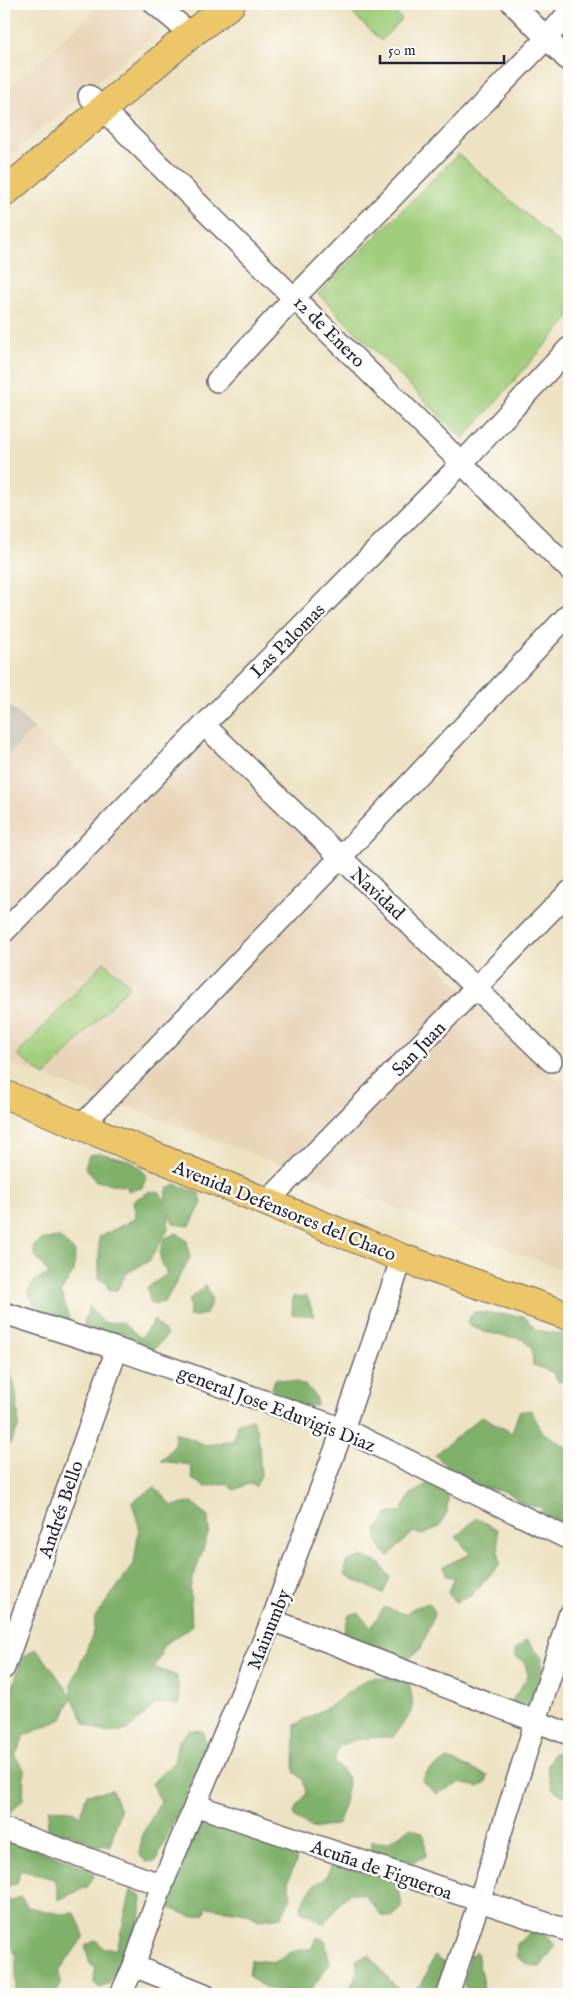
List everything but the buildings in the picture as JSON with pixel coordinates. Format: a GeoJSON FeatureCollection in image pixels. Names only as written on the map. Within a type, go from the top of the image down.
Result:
{"type":"FeatureCollection","features":[{"type":"Feature","properties":{"kind":"main road"},"geometry":{"type":"LineString","coordinates":[[184,28],[201,4]]}},
{"type":"Feature","properties":{"kind":"main road"},"geometry":{"type":"LineString","coordinates":[[4,186],[95,102],[184,28],[230,4]]}},
{"type":"Feature","properties":{"kind":"main road","name":"Avenida Defensores del Chaco"},"geometry":{"type":"LineString","coordinates":[[4,1094],[402,1258],[569,1316]]}},
{"type":"Feature","properties":{"kind":"street"},"geometry":{"type":"LineString","coordinates":[[155,4],[184,28]]}},
{"type":"Feature","properties":{"kind":"street"},"geometry":{"type":"LineString","coordinates":[[513,4],[569,61]]}},
{"type":"Feature","properties":{"kind":"street"},"geometry":{"type":"LineString","coordinates":[[217,381],[295,297],[546,39],[569,12]]}},
{"type":"Feature","properties":{"kind":"street","name":"12 de Enero"},"geometry":{"type":"LineString","coordinates":[[95,102],[463,462],[569,569]]}},
{"type":"Feature","properties":{"kind":"street","name":"Las Palomas"},"geometry":{"type":"LineString","coordinates":[[4,932],[204,725],[463,462],[569,348]]}},
{"type":"Feature","properties":{"kind":"street"},"geometry":{"type":"LineString","coordinates":[[81,1126],[340,858],[569,614]]}},
{"type":"Feature","properties":{"kind":"street","name":"Navidad"},"geometry":{"type":"LineString","coordinates":[[204,725],[552,1061]]}},
{"type":"Feature","properties":{"kind":"street","name":"San Juan"},"geometry":{"type":"LineString","coordinates":[[266,1203],[569,892]]}},
{"type":"Feature","properties":{"kind":"street","name":"Mainumby"},"geometry":{"type":"LineString","coordinates":[[121,1994],[134,1966],[162,1885],[272,1620],[343,1429],[402,1258]]}},
{"type":"Feature","properties":{"kind":"street","name":"general Jose Eduvigis Diaz"},"geometry":{"type":"LineString","coordinates":[[4,1312],[117,1349],[343,1429],[569,1538]]}},
{"type":"Feature","properties":{"kind":"street","name":"Andrés Bello"},"geometry":{"type":"LineString","coordinates":[[4,1668],[117,1349]]}},
{"type":"Feature","properties":{"kind":"street"},"geometry":{"type":"LineString","coordinates":[[448,1994],[569,1616]]}},
{"type":"Feature","properties":{"kind":"street"},"geometry":{"type":"LineString","coordinates":[[272,1620],[569,1734]]}},
{"type":"Feature","properties":{"kind":"street","name":"Acuña de Figueroa"},"geometry":{"type":"LineString","coordinates":[[195,1806],[569,1931]]}},
{"type":"Feature","properties":{"kind":"street"},"geometry":{"type":"LineString","coordinates":[[4,1829],[162,1885]]}},
{"type":"Feature","properties":{"kind":"street"},"geometry":{"type":"LineString","coordinates":[[134,1966],[204,1994]]}},
{"type":"Feature","properties":{"kind":"shaded area"},"geometry":{"type":"Polygon","coordinates":[[[103,4],[190,4],[4,160],[4,93],[103,4]]]}},
{"type":"Feature","properties":{"kind":"shaded area"},"geometry":{"type":"Polygon","coordinates":[[[4,701],[34,728],[4,760],[4,701]]]}},
{"type":"Feature","properties":{"kind":"shaded area"},"geometry":{"type":"Polygon","coordinates":[[[34,728],[129,817],[206,739],[555,1079],[569,1084],[569,1272],[4,1061],[4,760],[34,728]]]}},
{"type":"Feature","properties":{"kind":"green space"},"geometry":{"type":"Polygon","coordinates":[[[343,4],[386,4],[402,19],[381,41],[343,4]]]}},
{"type":"Feature","properties":{"kind":"green space"},"geometry":{"type":"Polygon","coordinates":[[[458,154],[569,252],[569,318],[463,439],[318,294],[458,154]]]}},
{"type":"Feature","properties":{"kind":"green space"},"geometry":{"type":"Polygon","coordinates":[[[104,962],[130,985],[45,1076],[17,1055],[104,962]]]}},
{"type":"Feature","properties":{"kind":"green space"},"geometry":{"type":"Polygon","coordinates":[[[100,1153],[132,1161],[147,1175],[142,1188],[128,1191],[128,1187],[96,1181],[85,1167],[89,1155],[100,1153]]]}},
{"type":"Feature","properties":{"kind":"green space"},"geometry":{"type":"Polygon","coordinates":[[[176,1184],[199,1193],[202,1203],[190,1226],[174,1224],[169,1213],[168,1230],[149,1261],[127,1273],[117,1290],[109,1291],[106,1282],[99,1279],[99,1237],[136,1218],[133,1201],[149,1192],[160,1192],[165,1202],[167,1189],[176,1184]]]}},
{"type":"Feature","properties":{"kind":"green space"},"geometry":{"type":"Polygon","coordinates":[[[177,1233],[187,1241],[190,1258],[165,1302],[151,1304],[147,1288],[167,1274],[160,1256],[162,1244],[165,1238],[177,1233]]]}},
{"type":"Feature","properties":{"kind":"green space"},"geometry":{"type":"Polygon","coordinates":[[[60,1238],[75,1252],[74,1271],[61,1292],[69,1319],[70,1330],[43,1324],[28,1291],[35,1280],[49,1274],[34,1254],[34,1246],[43,1239],[60,1238]]]}},
{"type":"Feature","properties":{"kind":"green space"},"geometry":{"type":"Polygon","coordinates":[[[205,1285],[212,1300],[206,1314],[190,1317],[189,1300],[205,1285]]]}},
{"type":"Feature","properties":{"kind":"green space"},"geometry":{"type":"Polygon","coordinates":[[[307,1296],[314,1316],[292,1314],[293,1297],[307,1296]]]}},
{"type":"Feature","properties":{"kind":"green space"},"geometry":{"type":"Polygon","coordinates":[[[89,1306],[104,1323],[121,1322],[141,1338],[154,1320],[167,1335],[149,1355],[83,1327],[89,1306]]]}},
{"type":"Feature","properties":{"kind":"green space"},"geometry":{"type":"Polygon","coordinates":[[[473,1312],[524,1316],[536,1330],[565,1335],[569,1340],[569,1379],[559,1382],[552,1372],[533,1365],[532,1348],[522,1339],[484,1332],[466,1323],[473,1312]]]}},
{"type":"Feature","properties":{"kind":"green space"},"geometry":{"type":"Polygon","coordinates":[[[4,1374],[11,1375],[16,1391],[19,1426],[9,1446],[4,1448],[4,1374]]]}},
{"type":"Feature","properties":{"kind":"green space"},"geometry":{"type":"Polygon","coordinates":[[[275,1379],[296,1382],[308,1387],[315,1398],[317,1406],[278,1403],[272,1389],[275,1379]]]}},
{"type":"Feature","properties":{"kind":"green space"},"geometry":{"type":"Polygon","coordinates":[[[531,1410],[542,1432],[565,1446],[569,1453],[569,1530],[544,1518],[541,1507],[524,1505],[508,1492],[478,1487],[453,1472],[435,1455],[482,1416],[512,1433],[519,1412],[531,1410]]]}},
{"type":"Feature","properties":{"kind":"green space"},"geometry":{"type":"Polygon","coordinates":[[[252,1419],[258,1432],[261,1475],[256,1486],[248,1484],[234,1490],[225,1483],[205,1487],[192,1479],[191,1465],[161,1461],[174,1446],[175,1432],[206,1445],[233,1441],[238,1423],[252,1419]]]}},
{"type":"Feature","properties":{"kind":"green space"},"geometry":{"type":"Polygon","coordinates":[[[433,1480],[442,1483],[448,1498],[447,1512],[439,1527],[424,1535],[414,1532],[388,1556],[378,1545],[376,1531],[388,1514],[402,1511],[410,1495],[433,1480]]]}},
{"type":"Feature","properties":{"kind":"green space"},"geometry":{"type":"Polygon","coordinates":[[[155,1487],[172,1506],[193,1502],[208,1517],[209,1531],[190,1588],[192,1627],[163,1645],[161,1656],[154,1667],[177,1676],[180,1704],[156,1703],[128,1730],[107,1733],[85,1724],[72,1697],[62,1719],[25,1735],[15,1756],[24,1769],[23,1799],[9,1814],[4,1816],[4,1713],[7,1709],[21,1659],[36,1648],[72,1696],[72,1683],[94,1632],[95,1617],[134,1564],[139,1527],[132,1502],[155,1487]]]}},
{"type":"Feature","properties":{"kind":"green space"},"geometry":{"type":"Polygon","coordinates":[[[476,1518],[497,1529],[500,1564],[471,1596],[455,1602],[448,1593],[455,1578],[446,1576],[444,1566],[470,1554],[456,1537],[476,1518]]]}},
{"type":"Feature","properties":{"kind":"green space"},"geometry":{"type":"Polygon","coordinates":[[[362,1556],[379,1563],[390,1577],[383,1594],[345,1575],[346,1562],[362,1556]]]}},
{"type":"Feature","properties":{"kind":"green space"},"geometry":{"type":"Polygon","coordinates":[[[429,1603],[435,1612],[421,1648],[394,1672],[342,1638],[349,1615],[358,1613],[371,1627],[384,1607],[405,1614],[415,1607],[429,1603]]]}},
{"type":"Feature","properties":{"kind":"green space"},"geometry":{"type":"Polygon","coordinates":[[[527,1640],[542,1658],[541,1687],[529,1709],[509,1705],[528,1676],[525,1663],[515,1656],[515,1649],[527,1640]]]}},
{"type":"Feature","properties":{"kind":"green space"},"geometry":{"type":"Polygon","coordinates":[[[375,1677],[409,1682],[412,1701],[411,1712],[393,1737],[358,1739],[338,1747],[334,1762],[347,1776],[348,1784],[339,1824],[314,1829],[295,1818],[294,1812],[306,1794],[303,1779],[294,1772],[295,1725],[333,1704],[368,1678],[375,1677]]]}},
{"type":"Feature","properties":{"kind":"green space"},"geometry":{"type":"Polygon","coordinates":[[[189,1730],[202,1731],[207,1745],[205,1753],[156,1861],[146,1862],[139,1853],[143,1833],[161,1801],[151,1784],[174,1762],[178,1741],[189,1730]]]}},
{"type":"Feature","properties":{"kind":"green space"},"geometry":{"type":"Polygon","coordinates":[[[569,1747],[569,1795],[562,1795],[552,1788],[547,1768],[553,1754],[569,1747]]]}},
{"type":"Feature","properties":{"kind":"green space"},"geometry":{"type":"Polygon","coordinates":[[[448,1759],[488,1776],[486,1783],[479,1787],[460,1783],[436,1794],[422,1781],[428,1771],[448,1759]]]}},
{"type":"Feature","properties":{"kind":"green space"},"geometry":{"type":"Polygon","coordinates":[[[112,1790],[120,1810],[110,1846],[90,1845],[74,1835],[47,1831],[49,1809],[71,1810],[80,1816],[87,1794],[112,1790]]]}},
{"type":"Feature","properties":{"kind":"green space"},"geometry":{"type":"Polygon","coordinates":[[[199,1810],[298,1842],[296,1862],[288,1880],[291,1898],[281,1917],[259,1920],[246,1913],[207,1907],[204,1915],[192,1917],[168,1907],[172,1878],[189,1854],[177,1842],[199,1810]]]}},
{"type":"Feature","properties":{"kind":"green space"},"geometry":{"type":"Polygon","coordinates":[[[410,1828],[422,1832],[425,1838],[426,1856],[413,1862],[372,1857],[372,1841],[387,1843],[410,1828]]]}},
{"type":"Feature","properties":{"kind":"green space"},"geometry":{"type":"Polygon","coordinates":[[[4,1839],[91,1869],[94,1876],[87,1887],[58,1900],[57,1885],[54,1879],[20,1870],[17,1884],[4,1886],[4,1839]]]}},
{"type":"Feature","properties":{"kind":"green space"},"geometry":{"type":"Polygon","coordinates":[[[347,1858],[395,1882],[399,1889],[402,1908],[392,1917],[382,1916],[364,1894],[351,1893],[324,1924],[302,1911],[301,1905],[313,1886],[325,1879],[331,1866],[347,1858]]]}},
{"type":"Feature","properties":{"kind":"green space"},"geometry":{"type":"Polygon","coordinates":[[[131,1890],[142,1896],[139,1939],[108,1985],[99,1988],[94,1983],[95,1967],[90,1963],[85,1946],[96,1940],[104,1949],[117,1949],[131,1890]]]}},
{"type":"Feature","properties":{"kind":"green space"},"geometry":{"type":"Polygon","coordinates":[[[21,1897],[28,1907],[61,1914],[75,1913],[84,1936],[59,1972],[60,1986],[56,1994],[19,1994],[16,1990],[16,1955],[9,1940],[4,1940],[4,1903],[21,1897]]]}},
{"type":"Feature","properties":{"kind":"green space"},"geometry":{"type":"Polygon","coordinates":[[[532,1930],[547,1935],[555,1946],[540,1967],[529,1965],[516,1957],[517,1944],[532,1930]]]}},
{"type":"Feature","properties":{"kind":"green space"},"geometry":{"type":"Polygon","coordinates":[[[317,1937],[325,1940],[330,1963],[308,1994],[292,1994],[270,1989],[249,1976],[251,1960],[275,1962],[287,1953],[312,1948],[317,1937]]]}},
{"type":"Feature","properties":{"kind":"green space"},"geometry":{"type":"Polygon","coordinates":[[[477,1952],[484,1991],[473,1994],[464,1986],[469,1956],[477,1952]]]}},
{"type":"Feature","properties":{"kind":"green space"},"geometry":{"type":"Polygon","coordinates":[[[369,1955],[394,1985],[406,1994],[352,1994],[349,1990],[358,1973],[356,1960],[369,1955]]]}},
{"type":"Feature","properties":{"kind":"green space"},"geometry":{"type":"Polygon","coordinates":[[[434,1956],[444,1963],[445,1978],[435,1994],[410,1994],[423,1982],[434,1956]]]}}]}
